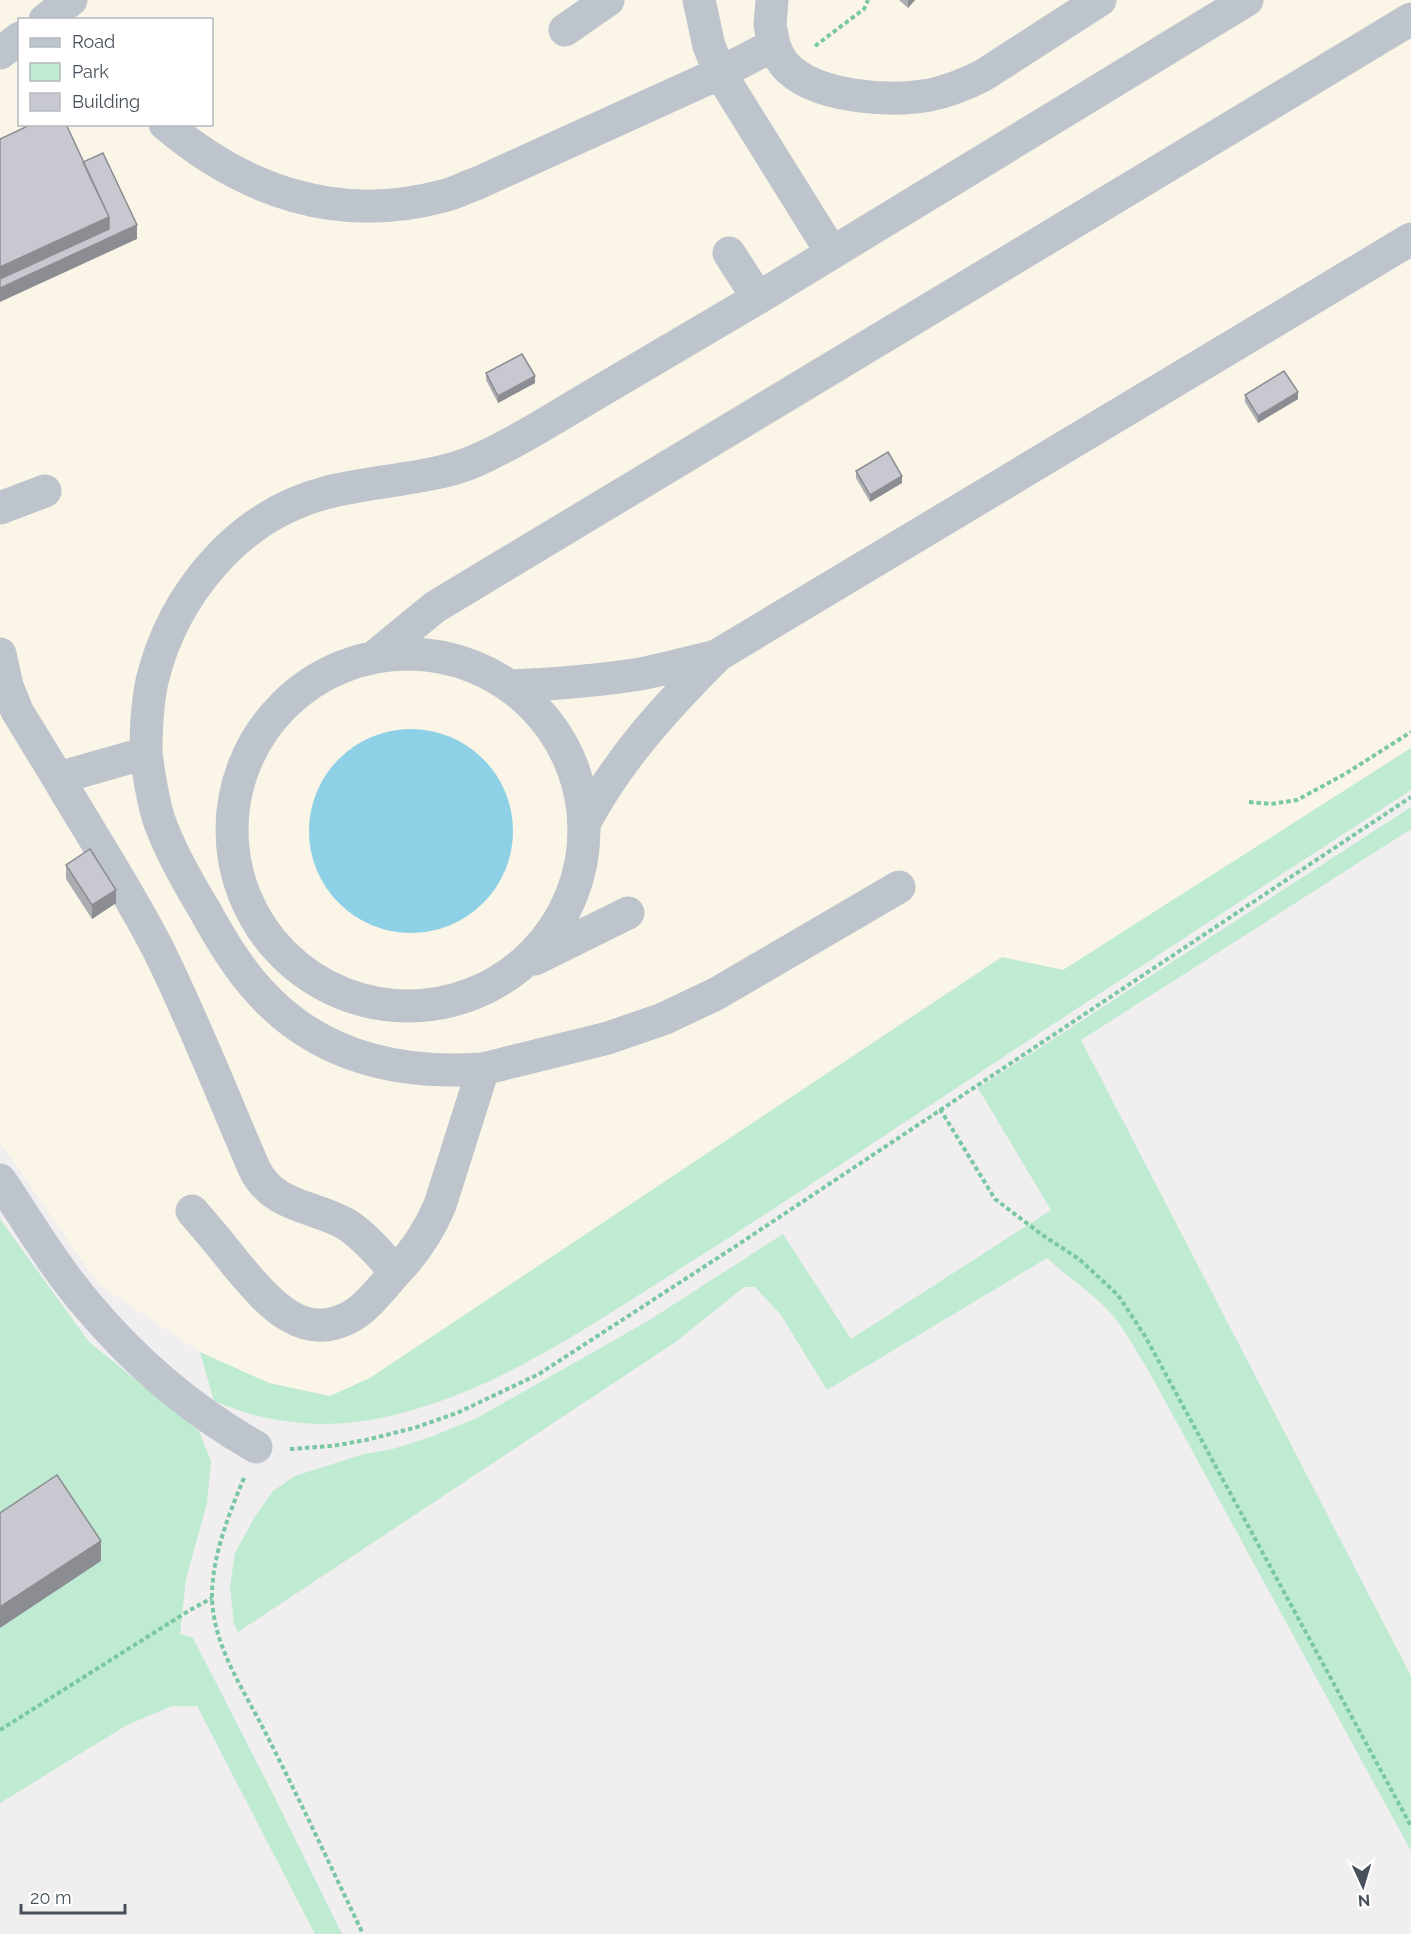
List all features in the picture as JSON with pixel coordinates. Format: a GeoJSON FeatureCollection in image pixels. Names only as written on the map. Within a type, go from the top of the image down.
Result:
{"type":"FeatureCollection","features":[{"type":"Feature","properties":{"kind":"street"},"geometry":{"type":"LineString","coordinates":[[48,18],[73,0],[83,18]]}},
{"type":"Feature","properties":{"kind":"street"},"geometry":{"type":"LineString","coordinates":[[565,30],[608,0]]}},
{"type":"Feature","properties":{"kind":"street"},"geometry":{"type":"LineString","coordinates":[[699,0],[709,46],[720,73],[832,253]]}},
{"type":"Feature","properties":{"kind":"street"},"geometry":{"type":"LineString","coordinates":[[772,0],[770,25],[781,56],[803,78],[826,89],[890,99],[932,94],[968,83],[1100,0]]}},
{"type":"Feature","properties":{"kind":"street"},"geometry":{"type":"LineString","coordinates":[[899,887],[716,994],[663,1019],[608,1038],[483,1069],[428,1070],[372,1060],[352,1054],[314,1035],[277,1009],[250,980],[226,947],[176,860],[159,819],[149,782],[146,753],[149,700],[157,666],[166,640],[185,602],[203,575],[247,532],[288,508],[322,494],[443,471],[484,457],[758,298],[1247,0]]}},
{"type":"Feature","properties":{"kind":"street"},"geometry":{"type":"LineString","coordinates":[[374,657],[445,601],[1411,19]]}},
{"type":"Feature","properties":{"kind":"street"},"geometry":{"type":"LineString","coordinates":[[0,53],[18,40]]}},
{"type":"Feature","properties":{"kind":"street"},"geometry":{"type":"LineString","coordinates":[[168,126],[210,159],[267,188],[299,198],[329,203],[369,207],[406,204],[444,196],[478,183],[720,73],[781,56]]}},
{"type":"Feature","properties":{"kind":"street"},"geometry":{"type":"LineString","coordinates":[[585,822],[598,798],[641,739],[680,693],[718,655],[1411,239]]}},
{"type":"Feature","properties":{"kind":"street"},"geometry":{"type":"LineString","coordinates":[[729,253],[758,298]]}},
{"type":"Feature","properties":{"kind":"street"},"geometry":{"type":"LineString","coordinates":[[0,508],[45,491]]}},
{"type":"Feature","properties":{"kind":"street"},"geometry":{"type":"LineString","coordinates":[[0,654],[9,693],[17,711],[157,947],[264,1185],[278,1197],[347,1225],[369,1243],[396,1272]]}},
{"type":"Feature","properties":{"kind":"street"},"geometry":{"type":"LineString","coordinates":[[520,967],[540,947],[570,902],[579,876],[584,849],[585,822],[582,796],[575,770],[550,723],[512,686],[487,671],[460,660],[431,654],[374,657],[346,664],[296,694],[275,714],[257,737],[236,791],[232,820],[233,849],[238,878],[248,904],[263,930],[281,953],[303,971],[328,987],[355,998],[383,1004],[413,1006],[442,1003],[470,995],[496,983],[520,967],[628,913]]}},
{"type":"Feature","properties":{"kind":"street"},"geometry":{"type":"LineString","coordinates":[[512,686],[572,683],[633,675],[718,655]]}},
{"type":"Feature","properties":{"kind":"street"},"geometry":{"type":"LineString","coordinates":[[58,778],[146,753]]}},
{"type":"Feature","properties":{"kind":"street"},"geometry":{"type":"LineString","coordinates":[[192,1211],[258,1290],[281,1311],[303,1323],[325,1325],[347,1318],[361,1309],[396,1272],[416,1249],[432,1225],[483,1069]]}},
{"type":"Feature","properties":{"kind":"street"},"geometry":{"type":"LineString","coordinates":[[0,1180],[69,1283],[133,1354],[180,1396],[256,1447]]}},
{"type":"Feature","properties":{"kind":"path"},"geometry":{"type":"LineString","coordinates":[[781,56],[864,9],[868,0]]}},
{"type":"Feature","properties":{"kind":"path"},"geometry":{"type":"LineString","coordinates":[[1249,802],[1271,804],[1296,800],[1345,774],[1411,732]]}},
{"type":"Feature","properties":{"kind":"path"},"geometry":{"type":"LineString","coordinates":[[363,1934],[221,1646],[217,1629],[212,1598],[217,1557],[256,1447],[277,1450],[332,1446],[414,1428],[447,1417],[539,1374],[736,1246],[1411,797]]}},
{"type":"Feature","properties":{"kind":"path"},"geometry":{"type":"LineString","coordinates":[[940,1109],[995,1199],[1085,1264],[1118,1295],[1145,1336],[1411,1826]]}},
{"type":"Feature","properties":{"kind":"path"},"geometry":{"type":"LineString","coordinates":[[0,1730],[212,1598]]}},
{"type":"Feature","properties":{"kind":"shaded area"},"geometry":{"type":"Polygon","coordinates":[[[0,0],[1411,0],[1411,748],[1063,970],[1001,957],[370,1378],[330,1396],[269,1383],[200,1352],[99,1285],[0,1142],[0,0]]]}},
{"type":"Feature","properties":{"kind":"green space"},"geometry":{"type":"Polygon","coordinates":[[[1411,748],[1411,790],[738,1232],[585,1329],[523,1364],[491,1380],[425,1406],[390,1416],[345,1423],[301,1423],[280,1420],[258,1416],[214,1401],[200,1352],[269,1383],[330,1396],[370,1378],[1002,957],[1063,970],[1411,748]]]}},
{"type":"Feature","properties":{"kind":"green space"},"geometry":{"type":"Polygon","coordinates":[[[1411,807],[1411,829],[1081,1040],[1411,1676],[1411,1851],[1147,1368],[1123,1329],[1107,1309],[1047,1258],[827,1390],[781,1315],[755,1287],[744,1287],[677,1341],[238,1632],[234,1624],[230,1587],[235,1553],[254,1518],[273,1491],[295,1476],[364,1454],[393,1449],[477,1418],[648,1321],[783,1234],[851,1339],[1051,1210],[978,1088],[1411,807]]]}},
{"type":"Feature","properties":{"kind":"green space"},"geometry":{"type":"Polygon","coordinates":[[[0,1219],[89,1342],[199,1431],[211,1461],[207,1503],[186,1579],[180,1634],[193,1638],[342,1934],[315,1934],[197,1706],[172,1706],[127,1725],[0,1803],[0,1219]]]}},
{"type":"Feature","properties":{"kind":"water"},"geometry":{"type":"Polygon","coordinates":[[[411,729],[431,731],[450,737],[483,759],[505,792],[511,811],[513,831],[511,851],[505,870],[483,903],[450,925],[431,931],[411,933],[391,931],[372,925],[339,903],[317,870],[311,851],[309,831],[311,811],[317,792],[339,759],[372,737],[391,731],[411,729]]]}},
{"type":"Feature","properties":{"kind":"building"},"geometry":{"type":"Polygon","coordinates":[[[28,126],[67,126],[109,217],[0,267],[0,139],[28,126]]]}},
{"type":"Feature","properties":{"kind":"building"},"geometry":{"type":"Polygon","coordinates":[[[103,153],[137,225],[0,288],[0,279],[109,229],[109,217],[83,162],[103,153]]]}},
{"type":"Feature","properties":{"kind":"building"},"geometry":{"type":"Polygon","coordinates":[[[522,354],[535,376],[498,396],[486,373],[522,354]]]}},
{"type":"Feature","properties":{"kind":"building"},"geometry":{"type":"Polygon","coordinates":[[[1284,371],[1298,392],[1258,416],[1245,395],[1284,371]]]}},
{"type":"Feature","properties":{"kind":"building"},"geometry":{"type":"Polygon","coordinates":[[[888,452],[902,476],[870,495],[856,471],[888,452]]]}},
{"type":"Feature","properties":{"kind":"building"},"geometry":{"type":"Polygon","coordinates":[[[90,849],[116,890],[92,905],[66,865],[90,849]]]}},
{"type":"Feature","properties":{"kind":"building"},"geometry":{"type":"Polygon","coordinates":[[[57,1475],[101,1541],[0,1607],[0,1513],[57,1475]]]}}]}
